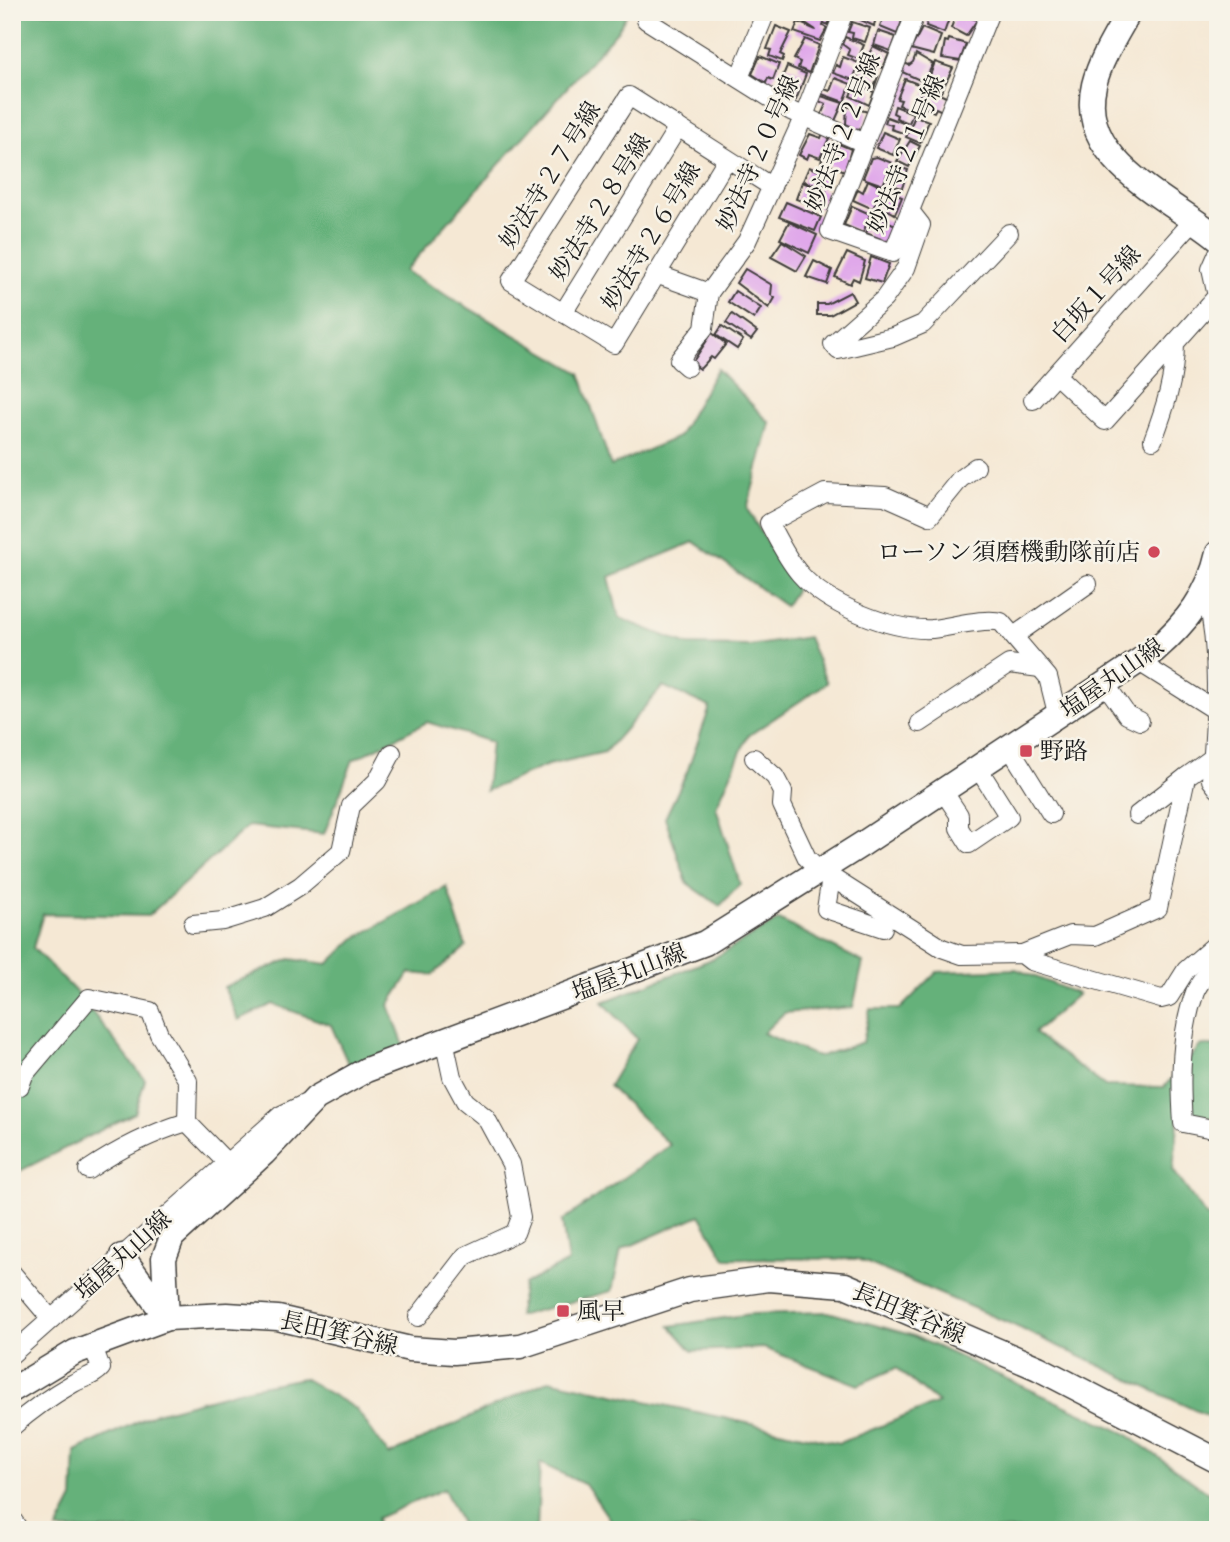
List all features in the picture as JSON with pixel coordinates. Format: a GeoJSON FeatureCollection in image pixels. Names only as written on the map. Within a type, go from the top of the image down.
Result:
{"type":"FeatureCollection","features":[{"type":"Feature","properties":{"kind":"street"},"geometry":{"type":"LineString","coordinates":[[739,78],[766,12]]}},
{"type":"Feature","properties":{"kind":"street","name":"妙法寺２０号線"},"geometry":{"type":"LineString","coordinates":[[709,293],[747,241],[804,116],[844,12]]}},
{"type":"Feature","properties":{"kind":"street","name":"妙法寺２２号線"},"geometry":{"type":"LineString","coordinates":[[831,231],[916,12]]}},
{"type":"Feature","properties":{"kind":"street","name":"妙法寺２１号線"},"geometry":{"type":"LineString","coordinates":[[831,231],[893,253],[990,12]]}},
{"type":"Feature","properties":{"kind":"street"},"geometry":{"type":"LineString","coordinates":[[1056,375],[1105,421],[1217,296],[1211,269],[1212,235],[1113,159],[1093,118],[1092,100],[1097,75],[1129,12]]}},
{"type":"Feature","properties":{"kind":"street"},"geometry":{"type":"LineString","coordinates":[[646,20],[791,111],[864,143]]}},
{"type":"Feature","properties":{"kind":"street","name":"妙法寺２７号線"},"geometry":{"type":"LineString","coordinates":[[512,281],[629,96],[678,127]]}},
{"type":"Feature","properties":{"kind":"street"},"geometry":{"type":"LineString","coordinates":[[678,127],[772,187]]}},
{"type":"Feature","properties":{"kind":"street","name":"妙法寺２８号線"},"geometry":{"type":"LineString","coordinates":[[563,313],[678,127]]}},
{"type":"Feature","properties":{"kind":"street","name":"妙法寺２６号線"},"geometry":{"type":"LineString","coordinates":[[512,281],[614,344],[727,159]]}},
{"type":"Feature","properties":{"kind":"street"},"geometry":{"type":"LineString","coordinates":[[910,211],[921,225],[906,268],[884,299],[833,344],[838,350],[893,337],[923,324],[1009,233]]}},
{"type":"Feature","properties":{"kind":"street","name":"白坂１号線"},"geometry":{"type":"LineString","coordinates":[[1033,400],[1056,375],[1212,235]]}},
{"type":"Feature","properties":{"kind":"street"},"geometry":{"type":"LineString","coordinates":[[656,274],[709,293],[704,328],[679,360],[687,367]]}},
{"type":"Feature","properties":{"kind":"street"},"geometry":{"type":"LineString","coordinates":[[1153,440],[1166,405],[1175,368],[1175,343]]}},
{"type":"Feature","properties":{"kind":"street"},"geometry":{"type":"LineString","coordinates":[[976,467],[960,479],[930,516],[885,496],[825,493],[769,523],[789,558],[816,589],[864,615],[912,630],[962,627],[991,619],[1002,622],[1048,677],[1058,717]]}},
{"type":"Feature","properties":{"kind":"street"},"geometry":{"type":"LineString","coordinates":[[1214,571],[1217,661],[1211,780],[1218,789]]}},
{"type":"Feature","properties":{"kind":"street","name":"塩屋丸山線"},"geometry":{"type":"LineString","coordinates":[[12,1354],[281,1115],[366,1070],[692,949],[825,874],[943,790],[1139,662],[1179,629],[1214,571]]}},
{"type":"Feature","properties":{"kind":"street"},"geometry":{"type":"LineString","coordinates":[[1014,636],[1088,584]]}},
{"type":"Feature","properties":{"kind":"street"},"geometry":{"type":"LineString","coordinates":[[1139,662],[1215,710]]}},
{"type":"Feature","properties":{"kind":"street"},"geometry":{"type":"LineString","coordinates":[[920,723],[1009,664],[1040,668]]}},
{"type":"Feature","properties":{"kind":"street"},"geometry":{"type":"LineString","coordinates":[[1106,685],[1128,715],[1140,721]]}},
{"type":"Feature","properties":{"kind":"street"},"geometry":{"type":"LineString","coordinates":[[1010,748],[1051,814]]}},
{"type":"Feature","properties":{"kind":"street"},"geometry":{"type":"LineString","coordinates":[[193,924],[223,921],[265,908],[300,886],[341,851],[351,806],[377,781],[392,753]]}},
{"type":"Feature","properties":{"kind":"street"},"geometry":{"type":"LineString","coordinates":[[754,758],[775,777],[783,792],[782,805],[802,848],[825,874],[942,948],[961,956],[1022,954],[1070,935],[1095,936],[1158,908],[1186,777]]}},
{"type":"Feature","properties":{"kind":"street"},"geometry":{"type":"LineString","coordinates":[[1138,816],[1213,758]]}},
{"type":"Feature","properties":{"kind":"street"},"geometry":{"type":"LineString","coordinates":[[943,790],[959,815],[959,828],[969,844],[1009,817],[978,768]]}},
{"type":"Feature","properties":{"kind":"street"},"geometry":{"type":"LineString","coordinates":[[825,874],[826,909],[883,928]]}},
{"type":"Feature","properties":{"kind":"street"},"geometry":{"type":"LineString","coordinates":[[1022,954],[1031,961],[1161,999],[1169,997],[1186,970],[1217,950]]}},
{"type":"Feature","properties":{"kind":"street"},"geometry":{"type":"LineString","coordinates":[[1217,950],[1196,989],[1190,1009],[1180,1088],[1184,1123],[1218,1130]]}},
{"type":"Feature","properties":{"kind":"street"},"geometry":{"type":"LineString","coordinates":[[20,1086],[24,1075],[89,998],[150,1011],[159,1034],[188,1081],[187,1122],[227,1163]]}},
{"type":"Feature","properties":{"kind":"street"},"geometry":{"type":"LineString","coordinates":[[418,1317],[465,1256],[514,1233],[521,1217],[511,1164],[486,1118],[465,1101],[453,1077],[443,1040]]}},
{"type":"Feature","properties":{"kind":"street"},"geometry":{"type":"LineString","coordinates":[[167,1318],[164,1258],[172,1237],[264,1153],[316,1098]]}},
{"type":"Feature","properties":{"kind":"street"},"geometry":{"type":"LineString","coordinates":[[88,1170],[113,1153],[156,1132],[187,1122]]}},
{"type":"Feature","properties":{"kind":"street"},"geometry":{"type":"LineString","coordinates":[[122,1256],[167,1318]]}},
{"type":"Feature","properties":{"kind":"street"},"geometry":{"type":"LineString","coordinates":[[12,1273],[51,1319]]}},
{"type":"Feature","properties":{"kind":"street","name":"長田箕谷線"},"geometry":{"type":"LineString","coordinates":[[12,1390],[57,1361],[92,1344],[167,1318],[208,1315],[278,1318],[410,1349],[454,1352],[520,1346],[690,1290],[769,1279],[845,1285],[1038,1368],[1218,1461]]}},
{"type":"Feature","properties":{"kind":"street"},"geometry":{"type":"LineString","coordinates":[[12,1427],[51,1396],[77,1381],[92,1378],[101,1368],[92,1344]]}},
{"type":"Feature","properties":{"kind":"green space"},"geometry":{"type":"Polygon","coordinates":[[[12,12],[628,12],[618,30],[405,271],[580,373],[611,466],[678,437],[717,369],[770,423],[747,509],[796,589],[785,606],[694,542],[609,577],[619,618],[688,645],[749,646],[808,637],[827,683],[748,736],[716,807],[740,884],[720,906],[687,883],[665,818],[687,772],[710,707],[663,686],[605,752],[548,765],[486,791],[491,742],[427,722],[353,760],[324,834],[248,826],[148,916],[43,914],[33,948],[79,995],[145,1080],[135,1113],[12,1175],[12,12]]]}},
{"type":"Feature","properties":{"kind":"green space"},"geometry":{"type":"Polygon","coordinates":[[[447,887],[466,947],[432,975],[410,973],[389,1005],[404,1046],[350,1068],[331,1025],[273,1004],[238,1020],[224,987],[290,959],[328,964],[354,939],[447,887]]]}},
{"type":"Feature","properties":{"kind":"green space"},"geometry":{"type":"Polygon","coordinates":[[[779,920],[863,962],[853,1007],[784,1013],[763,1033],[818,1057],[863,1042],[870,1009],[900,1009],[937,972],[1016,969],[1078,994],[1034,1033],[1105,1086],[1164,1087],[1201,1045],[1218,1047],[1218,1118],[1179,1116],[1173,1170],[1206,1216],[1218,1221],[1218,1421],[1011,1324],[858,1259],[725,1258],[700,1215],[621,1250],[612,1291],[518,1316],[524,1284],[568,1262],[562,1221],[670,1145],[609,1086],[637,1039],[603,1002],[712,959],[779,920]]]}},
{"type":"Feature","properties":{"kind":"green space"},"geometry":{"type":"Polygon","coordinates":[[[828,1312],[911,1335],[1125,1433],[1218,1500],[1218,1530],[617,1530],[586,1485],[540,1463],[537,1530],[464,1530],[444,1489],[377,1518],[379,1530],[57,1530],[73,1499],[75,1451],[156,1413],[249,1388],[303,1378],[356,1409],[389,1455],[549,1380],[839,1443],[938,1403],[896,1368],[858,1385],[764,1348],[692,1351],[670,1326],[751,1314],[828,1312]]]}},
{"type":"Feature","properties":{"kind":"building"},"geometry":{"type":"Polygon","coordinates":[[[808,12],[831,17],[828,25],[824,23],[823,26],[827,28],[820,41],[794,32],[798,22],[816,30],[804,22],[808,12]]]}},
{"type":"Feature","properties":{"kind":"building"},"geometry":{"type":"Polygon","coordinates":[[[857,12],[877,12],[874,26],[856,18],[857,12]]]}},
{"type":"Feature","properties":{"kind":"building"},"geometry":{"type":"Polygon","coordinates":[[[929,12],[951,13],[944,33],[926,26],[929,12]]]}},
{"type":"Feature","properties":{"kind":"building"},"geometry":{"type":"Polygon","coordinates":[[[957,12],[977,20],[966,36],[951,28],[957,12]]]}},
{"type":"Feature","properties":{"kind":"building"},"geometry":{"type":"Polygon","coordinates":[[[885,14],[902,21],[897,34],[880,27],[885,14]]]}},
{"type":"Feature","properties":{"kind":"building"},"geometry":{"type":"Polygon","coordinates":[[[852,22],[870,28],[865,42],[852,38],[853,33],[848,32],[852,22]]]}},
{"type":"Feature","properties":{"kind":"building"},"geometry":{"type":"Polygon","coordinates":[[[776,26],[791,32],[780,54],[784,56],[782,61],[769,56],[771,50],[767,49],[776,26]]]}},
{"type":"Feature","properties":{"kind":"building"},"geometry":{"type":"Polygon","coordinates":[[[922,28],[941,36],[934,55],[911,49],[922,28]]]}},
{"type":"Feature","properties":{"kind":"building"},"geometry":{"type":"Polygon","coordinates":[[[878,31],[896,37],[891,51],[874,45],[878,31]]]}},
{"type":"Feature","properties":{"kind":"building"},"geometry":{"type":"Polygon","coordinates":[[[845,37],[864,45],[858,59],[848,55],[850,50],[842,44],[845,37]]]}},
{"type":"Feature","properties":{"kind":"building"},"geometry":{"type":"Polygon","coordinates":[[[805,39],[819,45],[809,73],[798,68],[800,62],[794,59],[805,39]]]}},
{"type":"Feature","properties":{"kind":"building"},"geometry":{"type":"Polygon","coordinates":[[[949,39],[966,44],[960,61],[942,58],[945,41],[948,42],[949,39]]]}},
{"type":"Feature","properties":{"kind":"building"},"geometry":{"type":"Polygon","coordinates":[[[873,46],[889,54],[883,68],[866,60],[873,46]]]}},
{"type":"Feature","properties":{"kind":"building"},"geometry":{"type":"Polygon","coordinates":[[[916,54],[933,64],[924,82],[900,71],[904,63],[909,65],[913,62],[916,54]]]}},
{"type":"Feature","properties":{"kind":"building"},"geometry":{"type":"Polygon","coordinates":[[[760,56],[779,64],[773,80],[768,78],[766,83],[752,74],[760,56]]]}},
{"type":"Feature","properties":{"kind":"building"},"geometry":{"type":"Polygon","coordinates":[[[843,57],[859,63],[853,80],[833,73],[836,65],[840,67],[843,57]]]}},
{"type":"Feature","properties":{"kind":"building"},"geometry":{"type":"Polygon","coordinates":[[[935,62],[953,68],[941,92],[926,86],[935,62]]]}},
{"type":"Feature","properties":{"kind":"building"},"geometry":{"type":"Polygon","coordinates":[[[865,65],[875,69],[873,74],[878,76],[874,88],[855,81],[865,65]]]}},
{"type":"Feature","properties":{"kind":"building"},"geometry":{"type":"Polygon","coordinates":[[[787,66],[806,74],[796,100],[783,95],[789,80],[782,78],[787,66]]]}},
{"type":"Feature","properties":{"kind":"building"},"geometry":{"type":"Polygon","coordinates":[[[835,78],[851,84],[844,102],[819,93],[821,88],[830,91],[835,78]]]}},
{"type":"Feature","properties":{"kind":"building"},"geometry":{"type":"Polygon","coordinates":[[[905,79],[923,86],[913,111],[899,105],[901,100],[897,99],[905,79]]]}},
{"type":"Feature","properties":{"kind":"building"},"geometry":{"type":"Polygon","coordinates":[[[855,84],[874,92],[869,105],[850,96],[855,84]]]}},
{"type":"Feature","properties":{"kind":"building"},"geometry":{"type":"Polygon","coordinates":[[[929,89],[948,98],[942,111],[936,108],[934,112],[923,107],[926,100],[922,99],[929,89]]]}},
{"type":"Feature","properties":{"kind":"building"},"geometry":{"type":"Polygon","coordinates":[[[818,95],[843,103],[834,123],[821,115],[826,104],[816,100],[818,95]]]}},
{"type":"Feature","properties":{"kind":"building"},"geometry":{"type":"Polygon","coordinates":[[[847,106],[868,112],[862,130],[849,129],[850,126],[846,124],[847,106]]]}},
{"type":"Feature","properties":{"kind":"building"},"geometry":{"type":"Polygon","coordinates":[[[895,106],[913,113],[909,123],[896,118],[897,115],[893,113],[895,106]]]}},
{"type":"Feature","properties":{"kind":"building"},"geometry":{"type":"Polygon","coordinates":[[[915,116],[929,121],[920,143],[906,137],[915,116]]]}},
{"type":"Feature","properties":{"kind":"building"},"geometry":{"type":"Polygon","coordinates":[[[887,117],[906,124],[903,133],[891,129],[892,125],[885,123],[887,117]]]}},
{"type":"Feature","properties":{"kind":"building"},"geometry":{"type":"Polygon","coordinates":[[[883,132],[900,139],[893,155],[876,148],[883,132]]]}},
{"type":"Feature","properties":{"kind":"building"},"geometry":{"type":"Polygon","coordinates":[[[823,133],[830,136],[820,158],[809,154],[807,159],[799,155],[810,134],[821,138],[823,133]]]}},
{"type":"Feature","properties":{"kind":"building"},"geometry":{"type":"Polygon","coordinates":[[[910,141],[920,146],[909,167],[897,161],[910,141]]]}},
{"type":"Feature","properties":{"kind":"building"},"geometry":{"type":"Polygon","coordinates":[[[839,144],[851,149],[845,171],[821,162],[826,149],[835,153],[839,144]]]}},
{"type":"Feature","properties":{"kind":"building"},"geometry":{"type":"Polygon","coordinates":[[[877,157],[892,163],[883,185],[863,178],[871,158],[877,157]]]}},
{"type":"Feature","properties":{"kind":"building"},"geometry":{"type":"Polygon","coordinates":[[[894,166],[908,170],[902,188],[888,184],[894,166]]]}},
{"type":"Feature","properties":{"kind":"building"},"geometry":{"type":"Polygon","coordinates":[[[809,167],[828,174],[823,188],[803,181],[809,167]]]}},
{"type":"Feature","properties":{"kind":"building"},"geometry":{"type":"Polygon","coordinates":[[[868,180],[882,187],[873,209],[853,200],[858,189],[863,192],[868,180]]]}},
{"type":"Feature","properties":{"kind":"building"},"geometry":{"type":"Polygon","coordinates":[[[802,182],[826,191],[820,208],[796,199],[802,182]]]}},
{"type":"Feature","properties":{"kind":"building"},"geometry":{"type":"Polygon","coordinates":[[[885,190],[902,197],[895,214],[888,210],[885,216],[876,212],[885,190]]]}},
{"type":"Feature","properties":{"kind":"building"},"geometry":{"type":"Polygon","coordinates":[[[786,202],[821,217],[815,231],[779,217],[786,202]]]}},
{"type":"Feature","properties":{"kind":"building"},"geometry":{"type":"Polygon","coordinates":[[[852,206],[870,214],[863,233],[844,225],[852,206]]]}},
{"type":"Feature","properties":{"kind":"building"},"geometry":{"type":"Polygon","coordinates":[[[873,215],[898,226],[891,243],[887,241],[885,246],[866,239],[868,235],[881,239],[866,233],[873,215]]]}},
{"type":"Feature","properties":{"kind":"building"},"geometry":{"type":"Polygon","coordinates":[[[789,222],[817,235],[809,253],[780,239],[789,222]]]}},
{"type":"Feature","properties":{"kind":"building"},"geometry":{"type":"Polygon","coordinates":[[[782,241],[806,256],[797,271],[771,257],[782,241]]]}},
{"type":"Feature","properties":{"kind":"building"},"geometry":{"type":"Polygon","coordinates":[[[847,253],[865,261],[859,281],[853,278],[850,284],[835,277],[847,253]]]}},
{"type":"Feature","properties":{"kind":"building"},"geometry":{"type":"Polygon","coordinates":[[[871,257],[889,264],[882,283],[865,278],[871,257]]]}},
{"type":"Feature","properties":{"kind":"building"},"geometry":{"type":"Polygon","coordinates":[[[814,261],[832,270],[827,284],[806,277],[814,261]]]}},
{"type":"Feature","properties":{"kind":"building"},"geometry":{"type":"Polygon","coordinates":[[[745,269],[772,285],[771,295],[775,298],[769,308],[736,283],[745,269]]]}},
{"type":"Feature","properties":{"kind":"building"},"geometry":{"type":"Polygon","coordinates":[[[735,291],[761,308],[754,319],[728,302],[735,291]]]}},
{"type":"Feature","properties":{"kind":"building"},"geometry":{"type":"Polygon","coordinates":[[[850,292],[855,301],[830,315],[817,315],[817,304],[827,304],[850,292]]]}},
{"type":"Feature","properties":{"kind":"building"},"geometry":{"type":"Polygon","coordinates":[[[732,314],[757,332],[751,340],[726,323],[732,314]]]}},
{"type":"Feature","properties":{"kind":"building"},"geometry":{"type":"Polygon","coordinates":[[[722,326],[743,340],[737,349],[716,335],[722,326]]]}},
{"type":"Feature","properties":{"kind":"building"},"geometry":{"type":"Polygon","coordinates":[[[712,333],[726,344],[714,359],[711,357],[700,369],[692,363],[712,333]]]}},
{"type":"Feature","properties":{"kind":"place","name":"ローソン須磨機動隊前店"},"geometry":{"type":"Point","coordinates":[1154,552]}},
{"type":"Feature","properties":{"kind":"place","name":"野路"},"geometry":{"type":"Point","coordinates":[1026,751]}},
{"type":"Feature","properties":{"kind":"place","name":"風早"},"geometry":{"type":"Point","coordinates":[563,1311]}}]}
